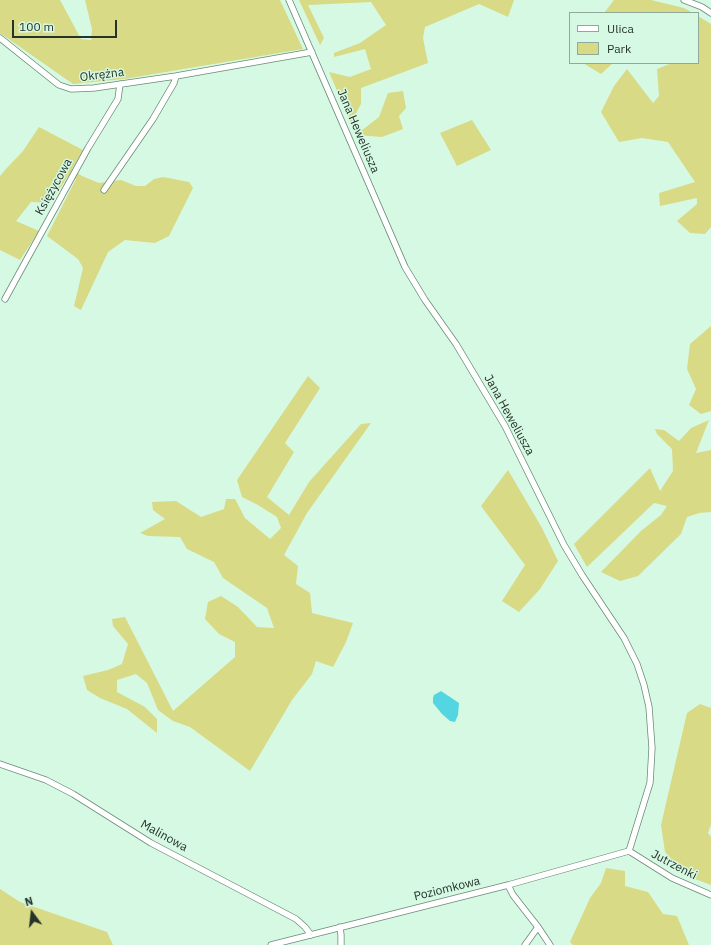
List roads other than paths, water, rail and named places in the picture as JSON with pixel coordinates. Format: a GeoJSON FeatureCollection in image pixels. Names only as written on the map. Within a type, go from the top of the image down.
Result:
{"type":"FeatureCollection","features":[{"type":"Feature","properties":{"kind":"street","name":"Jana Heweliusza"},"geometry":{"type":"LineString","coordinates":[[289,0],[405,267],[425,300],[456,344],[505,426],[564,545],[624,638],[637,664],[649,707],[652,748],[650,783],[628,851]]}},
{"type":"Feature","properties":{"kind":"street"},"geometry":{"type":"LineString","coordinates":[[684,0],[702,7],[711,13]]}},
{"type":"Feature","properties":{"kind":"street","name":"Okrężna"},"geometry":{"type":"LineString","coordinates":[[0,38],[59,85],[71,89],[94,88],[176,76],[312,52]]}},
{"type":"Feature","properties":{"kind":"street"},"geometry":{"type":"LineString","coordinates":[[104,190],[153,119],[174,83],[176,76]]}},
{"type":"Feature","properties":{"kind":"street","name":"Księżycowa"},"geometry":{"type":"LineString","coordinates":[[5,299],[88,148],[118,99],[120,84]]}},
{"type":"Feature","properties":{"kind":"street","name":"Malinowa"},"geometry":{"type":"LineString","coordinates":[[0,764],[46,780],[73,794],[151,843],[296,919],[306,927],[311,935]]}},
{"type":"Feature","properties":{"kind":"street","name":"Poziomkowa"},"geometry":{"type":"LineString","coordinates":[[271,945],[508,885],[628,851]]}},
{"type":"Feature","properties":{"kind":"street","name":"Jutrzenki"},"geometry":{"type":"LineString","coordinates":[[628,851],[672,878],[711,895]]}},
{"type":"Feature","properties":{"kind":"street"},"geometry":{"type":"LineString","coordinates":[[508,885],[513,895],[550,945]]}},
{"type":"Feature","properties":{"kind":"street"},"geometry":{"type":"LineString","coordinates":[[524,945],[538,927]]}},
{"type":"Feature","properties":{"kind":"street"},"geometry":{"type":"LineString","coordinates":[[340,928],[342,935],[341,945]]}},
{"type":"Feature","properties":{"kind":"water"},"geometry":{"type":"Polygon","coordinates":[[[441,691],[459,703],[458,715],[455,722],[450,721],[433,703],[434,695],[441,691]]]}}]}
